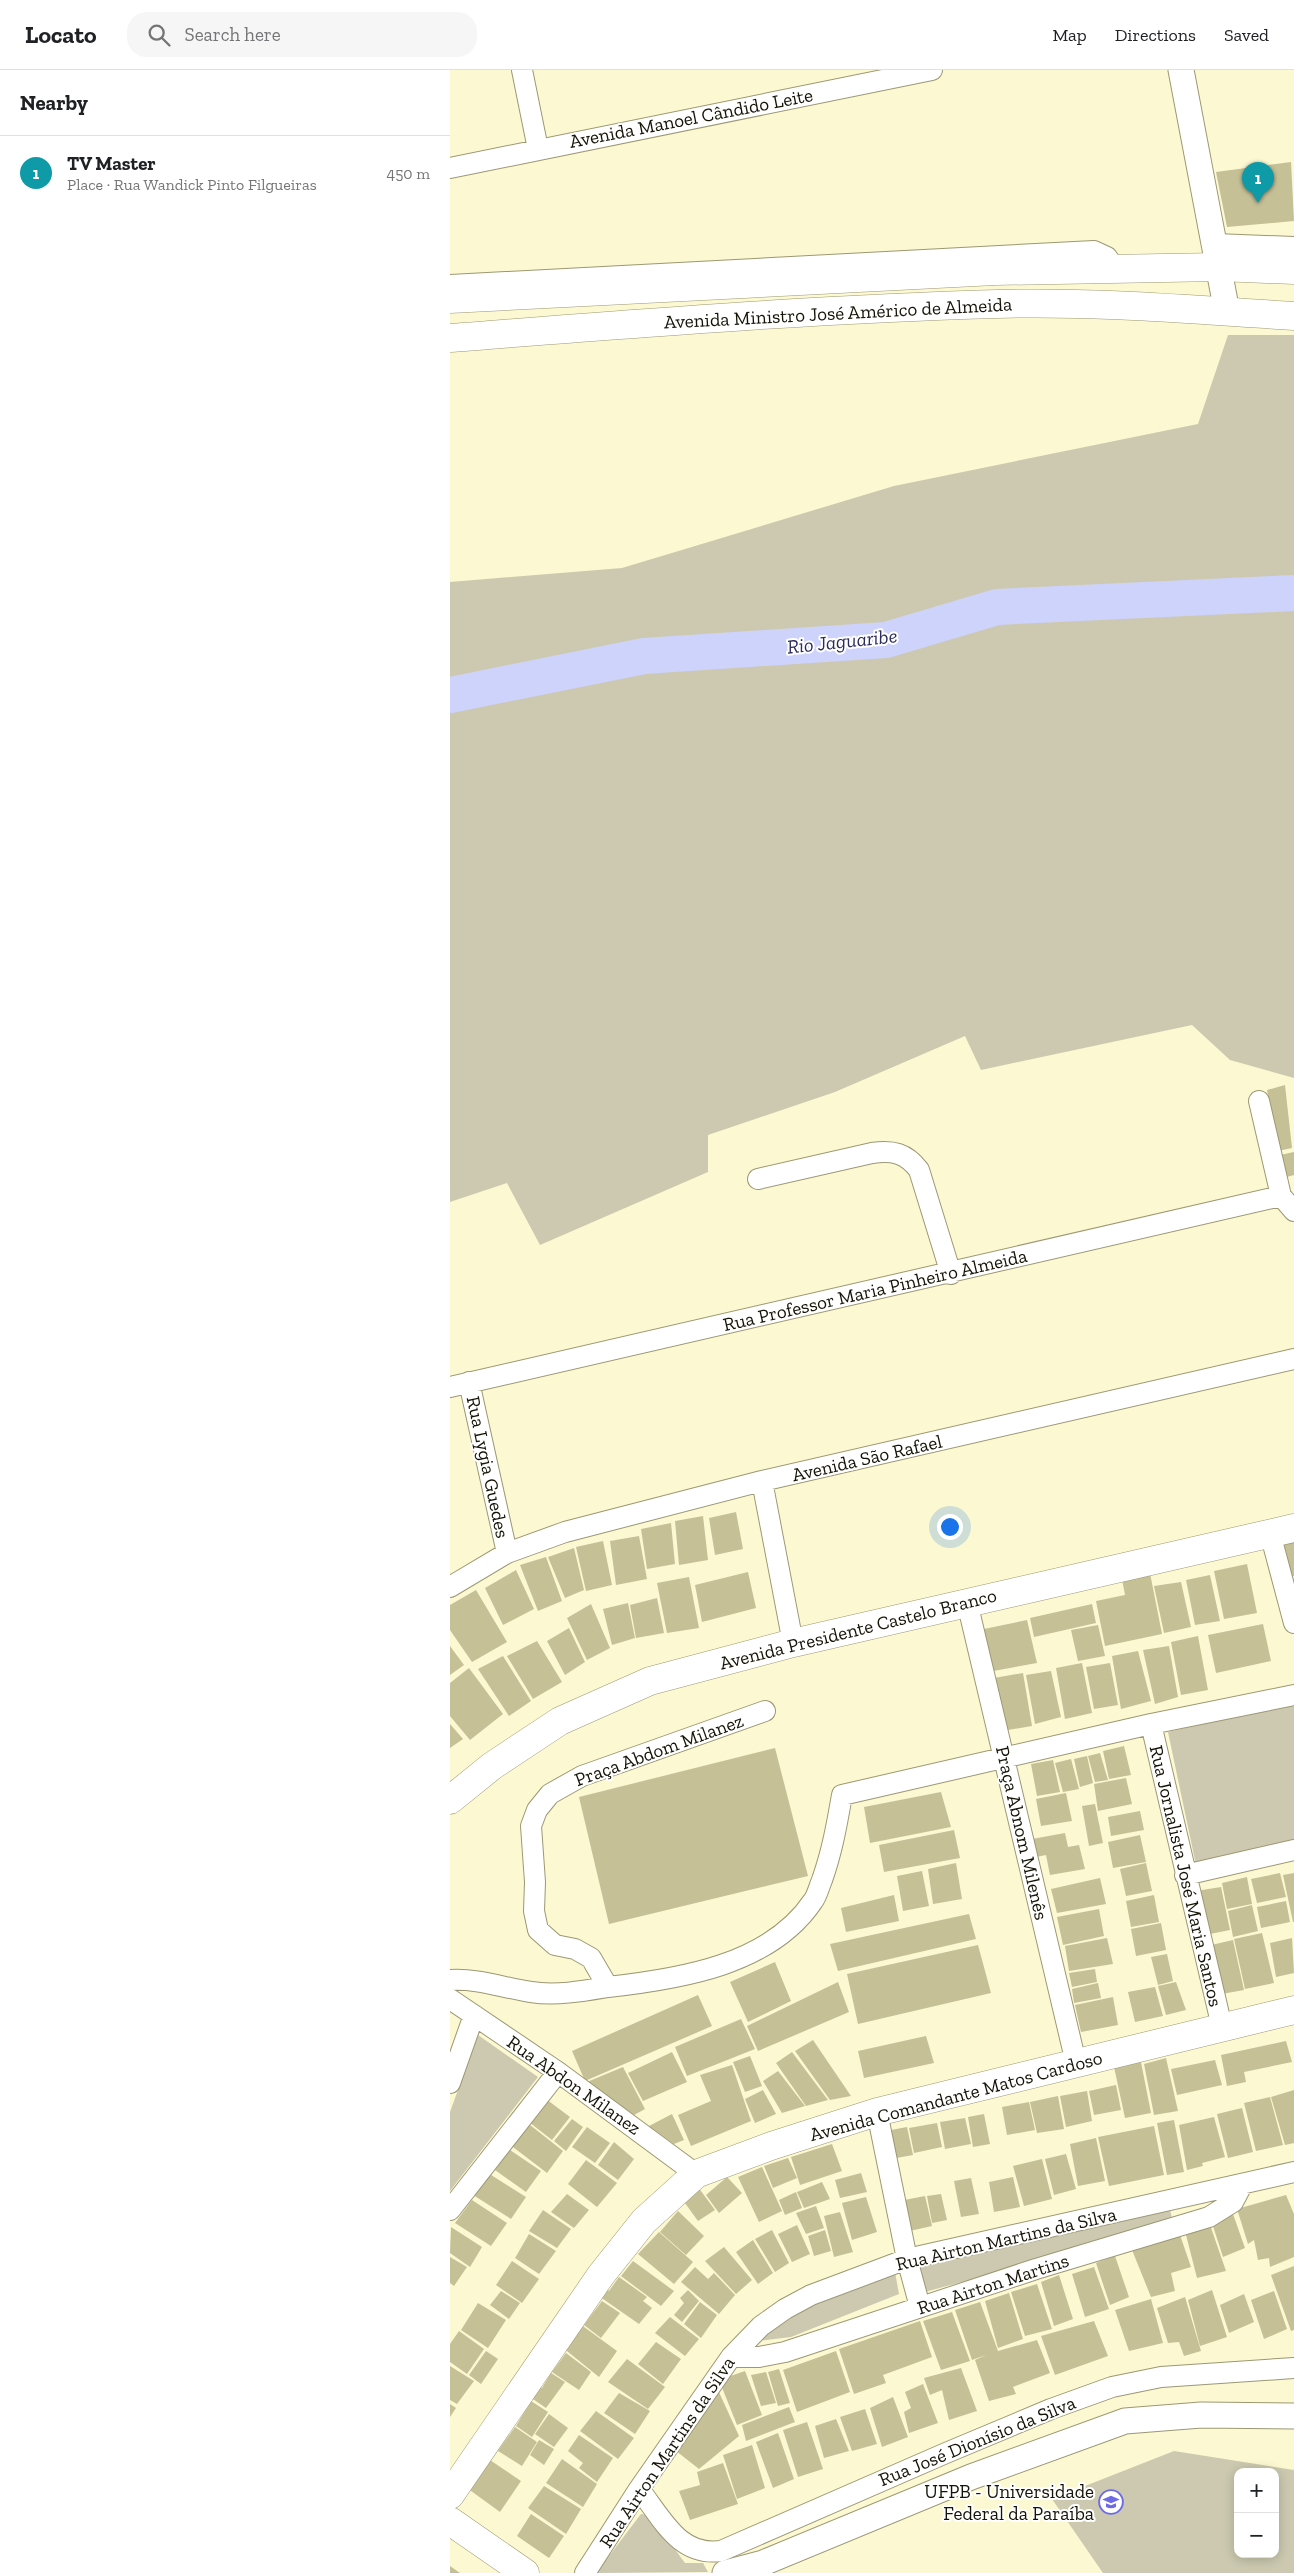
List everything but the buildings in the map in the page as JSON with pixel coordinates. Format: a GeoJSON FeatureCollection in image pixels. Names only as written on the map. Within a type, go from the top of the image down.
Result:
{"type":"FeatureCollection","features":[{"type":"Feature","properties":{"kind":"main road","name":"Avenida Ministro José Américo de Almeida"},"geometry":{"type":"LineString","coordinates":[[450,299],[995,271],[1115,269],[1217,255],[1294,270]]}},
{"type":"Feature","properties":{"kind":"main road"},"geometry":{"type":"LineString","coordinates":[[675,286],[675,320]]}},
{"type":"Feature","properties":{"kind":"main road","name":"Avenida Ministro José Américo de Almeida"},"geometry":{"type":"LineString","coordinates":[[450,338],[675,320],[998,304],[1070,304],[1294,316]]}},
{"type":"Feature","properties":{"kind":"main road","name":"Avenida Presidente Castelo Branco"},"geometry":{"type":"LineString","coordinates":[[450,1800],[492,1766],[560,1721],[650,1681],[794,1643],[1282,1530]]}},
{"type":"Feature","properties":{"kind":"main road","name":"Avenida Comandante Matos Cardoso"},"geometry":{"type":"LineString","coordinates":[[450,2495],[600,2275],[644,2221],[696,2174],[770,2146],[878,2112],[1294,2010]]}},
{"type":"Feature","properties":{"kind":"main road"},"geometry":{"type":"LineString","coordinates":[[450,2522],[525,2573]]}},
{"type":"Feature","properties":{"kind":"street"},"geometry":{"type":"LineString","coordinates":[[522,70],[538,149]]}},
{"type":"Feature","properties":{"kind":"street","name":"Avenida Manoel Cândido Leite"},"geometry":{"type":"LineString","coordinates":[[450,168],[932,70]]}},
{"type":"Feature","properties":{"kind":"street"},"geometry":{"type":"LineString","coordinates":[[1181,70],[1227,312]]}},
{"type":"Feature","properties":{"kind":"street"},"geometry":{"type":"LineString","coordinates":[[1217,255],[1294,248]]}},
{"type":"Feature","properties":{"kind":"street"},"geometry":{"type":"LineString","coordinates":[[450,285],[1094,251],[1107,257],[1115,269]]}},
{"type":"Feature","properties":{"kind":"street"},"geometry":{"type":"LineString","coordinates":[[1259,1101],[1288,1204]]}},
{"type":"Feature","properties":{"kind":"street"},"geometry":{"type":"LineString","coordinates":[[758,1179],[872,1153],[886,1151],[903,1155],[911,1160],[918,1170],[951,1274]]}},
{"type":"Feature","properties":{"kind":"street","name":"Rua Professor Maria Pinheiro Almeida"},"geometry":{"type":"LineString","coordinates":[[450,1386],[951,1274],[1288,1204]]}},
{"type":"Feature","properties":{"kind":"street","name":"Avenida São Rafael"},"geometry":{"type":"LineString","coordinates":[[450,1587],[507,1553],[565,1532],[762,1481],[1294,1359]]}},
{"type":"Feature","properties":{"kind":"street","name":"Rua Lygia Guedes"},"geometry":{"type":"LineString","coordinates":[[470,1382],[507,1553]]}},
{"type":"Feature","properties":{"kind":"street"},"geometry":{"type":"LineString","coordinates":[[762,1481],[794,1643]]}},
{"type":"Feature","properties":{"kind":"street"},"geometry":{"type":"LineString","coordinates":[[1282,1530],[1294,1623]]}},
{"type":"Feature","properties":{"kind":"street","name":"Praça Abnom Milenês"},"geometry":{"type":"LineString","coordinates":[[967,1602],[1076,2064]]}},
{"type":"Feature","properties":{"kind":"street"},"geometry":{"type":"LineString","coordinates":[[450,1980],[482,1982],[533,1992],[573,1992],[670,1978],[728,1962],[765,1946],[789,1931],[814,1900],[832,1851],[842,1795],[1151,1724],[1294,1695]]}},
{"type":"Feature","properties":{"kind":"street","name":"Praça Abdom Milanez"},"geometry":{"type":"LineString","coordinates":[[608,1987],[590,1958],[575,1949],[555,1946],[538,1930],[534,1911],[535,1882],[531,1826],[537,1810],[550,1794],[582,1776],[765,1711]]}},
{"type":"Feature","properties":{"kind":"street","name":"Rua Jornalista José Maria Santos"},"geometry":{"type":"LineString","coordinates":[[1151,1724],[1222,2027]]}},
{"type":"Feature","properties":{"kind":"street"},"geometry":{"type":"LineString","coordinates":[[1185,1874],[1294,1850]]}},
{"type":"Feature","properties":{"kind":"street","name":"Rua Abdon Milanez"},"geometry":{"type":"LineString","coordinates":[[450,1999],[558,2072],[696,2174]]}},
{"type":"Feature","properties":{"kind":"street"},"geometry":{"type":"LineString","coordinates":[[450,2083],[474,2016]]}},
{"type":"Feature","properties":{"kind":"street"},"geometry":{"type":"LineString","coordinates":[[450,2210],[558,2072]]}},
{"type":"Feature","properties":{"kind":"street"},"geometry":{"type":"LineString","coordinates":[[878,2112],[907,2259],[920,2307]]}},
{"type":"Feature","properties":{"kind":"street","name":"Rua Airton Martins da Silva"},"geometry":{"type":"LineString","coordinates":[[585,2573],[639,2489],[731,2357],[761,2326],[784,2309],[811,2294],[907,2259],[1294,2172]]}},
{"type":"Feature","properties":{"kind":"street","name":"Rua Airton Martins"},"geometry":{"type":"LineString","coordinates":[[731,2357],[759,2357],[785,2352],[920,2307],[1209,2217],[1233,2202],[1242,2185]]}},
{"type":"Feature","properties":{"kind":"street","name":"Rua José Dionísio da Silva"},"geometry":{"type":"LineString","coordinates":[[639,2489],[676,2536],[692,2549],[703,2552],[721,2551],[954,2449],[1051,2409],[1112,2387],[1161,2378],[1294,2368]]}},
{"type":"Feature","properties":{"kind":"street"},"geometry":{"type":"LineString","coordinates":[[725,2573],[755,2568],[972,2477],[1125,2421],[1201,2415],[1294,2416]]}},
{"type":"Feature","properties":{"kind":"shaded area"},"geometry":{"type":"Polygon","coordinates":[[[1228,335],[1294,335],[1294,1078],[1230,1060],[1192,1025],[981,1070],[965,1036],[835,1092],[708,1135],[708,1172],[540,1245],[507,1183],[450,1202],[450,582],[622,568],[894,486],[1198,424],[1228,335]]]}},
{"type":"Feature","properties":{"kind":"shaded area"},"geometry":{"type":"Polygon","coordinates":[[[1294,1703],[1294,1841],[1196,1865],[1168,1732],[1294,1703]]]}},
{"type":"Feature","properties":{"kind":"shaded area"},"geometry":{"type":"Polygon","coordinates":[[[478,2035],[538,2077],[450,2191],[450,2112],[478,2035]]]}},
{"type":"Feature","properties":{"kind":"shaded area"},"geometry":{"type":"Polygon","coordinates":[[[1169,2206],[1172,2218],[1047,2259],[921,2293],[913,2262],[1169,2206]]]}},
{"type":"Feature","properties":{"kind":"shaded area"},"geometry":{"type":"Polygon","coordinates":[[[895,2272],[899,2294],[791,2337],[757,2341],[810,2305],[895,2272]]]}},
{"type":"Feature","properties":{"kind":"shaded area"},"geometry":{"type":"Polygon","coordinates":[[[1174,2451],[1294,2470],[1294,2573],[1103,2573],[1052,2499],[1174,2451]]]}},
{"type":"Feature","properties":{"kind":"shaded area"},"geometry":{"type":"Polygon","coordinates":[[[641,2514],[655,2516],[685,2563],[703,2563],[708,2572],[596,2573],[641,2514]]]}},
{"type":"Feature","properties":{"kind":"waterway","name":"Rio Jaguaribe"},"geometry":{"type":"LineString","coordinates":[[450,695],[644,656],[886,640],[997,607],[1294,593]]}},
{"type":"Feature","properties":{"kind":"place","name":"TV Master"},"geometry":{"type":"Point","coordinates":[1258,203]}},
{"type":"Feature","properties":{"kind":"place","name":"UFPB - Universidade Federal da Paraíba"},"geometry":{"type":"Point","coordinates":[1111,2502]}}]}
